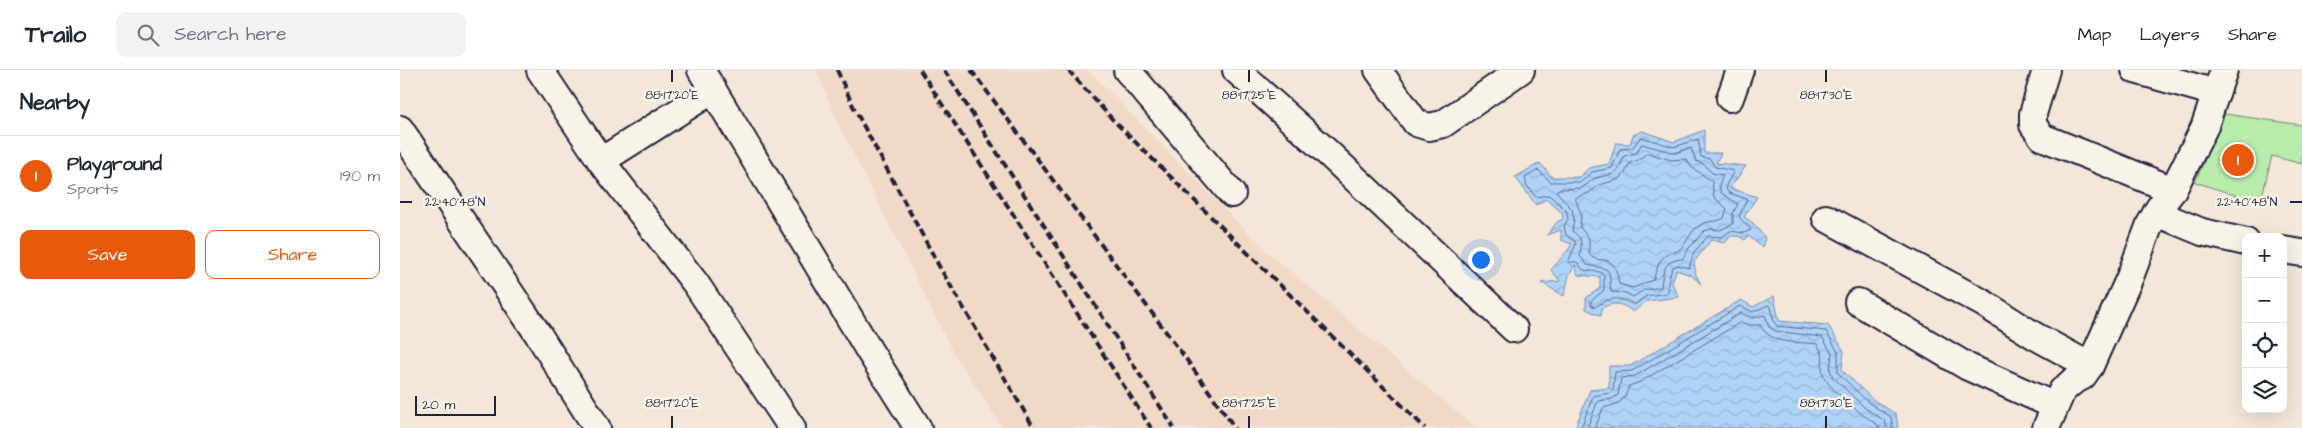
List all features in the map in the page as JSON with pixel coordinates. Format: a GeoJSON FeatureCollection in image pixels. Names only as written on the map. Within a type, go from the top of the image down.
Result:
{"type":"FeatureCollection","features":[{"type":"Feature","properties":{"kind":"street"},"geometry":{"type":"LineString","coordinates":[[540,70],[601,161],[696,284],[792,428]]}},
{"type":"Feature","properties":{"kind":"street"},"geometry":{"type":"LineString","coordinates":[[1126,70],[1232,194]]}},
{"type":"Feature","properties":{"kind":"street"},"geometry":{"type":"LineString","coordinates":[[1236,70],[1327,152],[1514,329]]}},
{"type":"Feature","properties":{"kind":"street"},"geometry":{"type":"LineString","coordinates":[[1378,70],[1416,123],[1429,127],[1443,124],[1521,70]]}},
{"type":"Feature","properties":{"kind":"street"},"geometry":{"type":"LineString","coordinates":[[1730,98],[1740,70]]}},
{"type":"Feature","properties":{"kind":"street"},"geometry":{"type":"LineString","coordinates":[[2046,70],[2033,114],[2033,125],[2042,137],[2174,190]]}},
{"type":"Feature","properties":{"kind":"street"},"geometry":{"type":"LineString","coordinates":[[1858,302],[2051,417],[2062,391],[2072,382],[2083,376],[2090,366],[2156,213],[2174,190],[2204,128],[2220,81],[2135,70]]}},
{"type":"Feature","properties":{"kind":"street"},"geometry":{"type":"LineString","coordinates":[[601,161],[707,80],[870,352],[918,428]]}},
{"type":"Feature","properties":{"kind":"street"},"geometry":{"type":"LineString","coordinates":[[400,129],[538,334],[597,428]]}},
{"type":"Feature","properties":{"kind":"street"},"geometry":{"type":"LineString","coordinates":[[2156,213],[2197,230],[2242,241]]}},
{"type":"Feature","properties":{"kind":"street"},"geometry":{"type":"LineString","coordinates":[[1826,218],[1983,303],[2035,336],[2090,366]]}},
{"type":"Feature","properties":{"kind":"street"},"geometry":{"type":"LineString","coordinates":[[2287,251],[2302,253]]}},
{"type":"Feature","properties":{"kind":"shaded area"},"geometry":{"type":"Polygon","coordinates":[[[817,70],[1088,70],[1266,251],[1476,428],[1003,428],[953,352],[835,117],[817,70]]]}},
{"type":"Feature","properties":{"kind":"green space"},"geometry":{"type":"Polygon","coordinates":[[[2225,114],[2302,125],[2302,164],[2272,156],[2262,196],[2252,194],[2250,200],[2195,182],[2225,114]]]}},
{"type":"Feature","properties":{"kind":"water"},"geometry":{"type":"Polygon","coordinates":[[[1704,130],[1704,153],[1721,153],[1716,163],[1746,166],[1730,188],[1757,197],[1744,217],[1753,223],[1765,238],[1762,247],[1748,236],[1745,240],[1738,236],[1731,236],[1725,243],[1711,240],[1694,262],[1696,275],[1701,284],[1691,275],[1676,270],[1672,283],[1679,297],[1647,301],[1633,312],[1622,305],[1615,304],[1602,308],[1601,316],[1586,309],[1586,298],[1600,288],[1600,277],[1578,275],[1575,265],[1569,276],[1564,296],[1542,283],[1560,281],[1551,270],[1572,244],[1561,240],[1561,230],[1547,235],[1557,222],[1563,219],[1562,213],[1547,199],[1536,205],[1515,177],[1540,163],[1552,177],[1579,177],[1589,168],[1609,164],[1616,143],[1630,144],[1633,135],[1642,131],[1674,142],[1704,130]]]}},
{"type":"Feature","properties":{"kind":"water"},"geometry":{"type":"Polygon","coordinates":[[[1774,296],[1779,321],[1828,325],[1844,351],[1842,370],[1872,399],[1896,414],[1898,428],[1575,428],[1590,390],[1609,388],[1609,366],[1630,366],[1741,300],[1753,307],[1774,296]]]}},
{"type":"Feature","properties":{"kind":"railway"},"geometry":{"type":"LineString","coordinates":[[837,70],[854,108],[939,266],[1034,428]]}},
{"type":"Feature","properties":{"kind":"railway"},"geometry":{"type":"LineString","coordinates":[[920,70],[1151,428]]}},
{"type":"Feature","properties":{"kind":"railway"},"geometry":{"type":"LineString","coordinates":[[944,70],[1174,428]]}},
{"type":"Feature","properties":{"kind":"railway"},"geometry":{"type":"LineString","coordinates":[[971,70],[1184,356],[1235,428]]}},
{"type":"Feature","properties":{"kind":"railway"},"geometry":{"type":"LineString","coordinates":[[1068,70],[1113,120],[1425,428]]}},
{"type":"Feature","properties":{"kind":"place","name":"Playground"},"geometry":{"type":"Point","coordinates":[2238,160]}}]}
